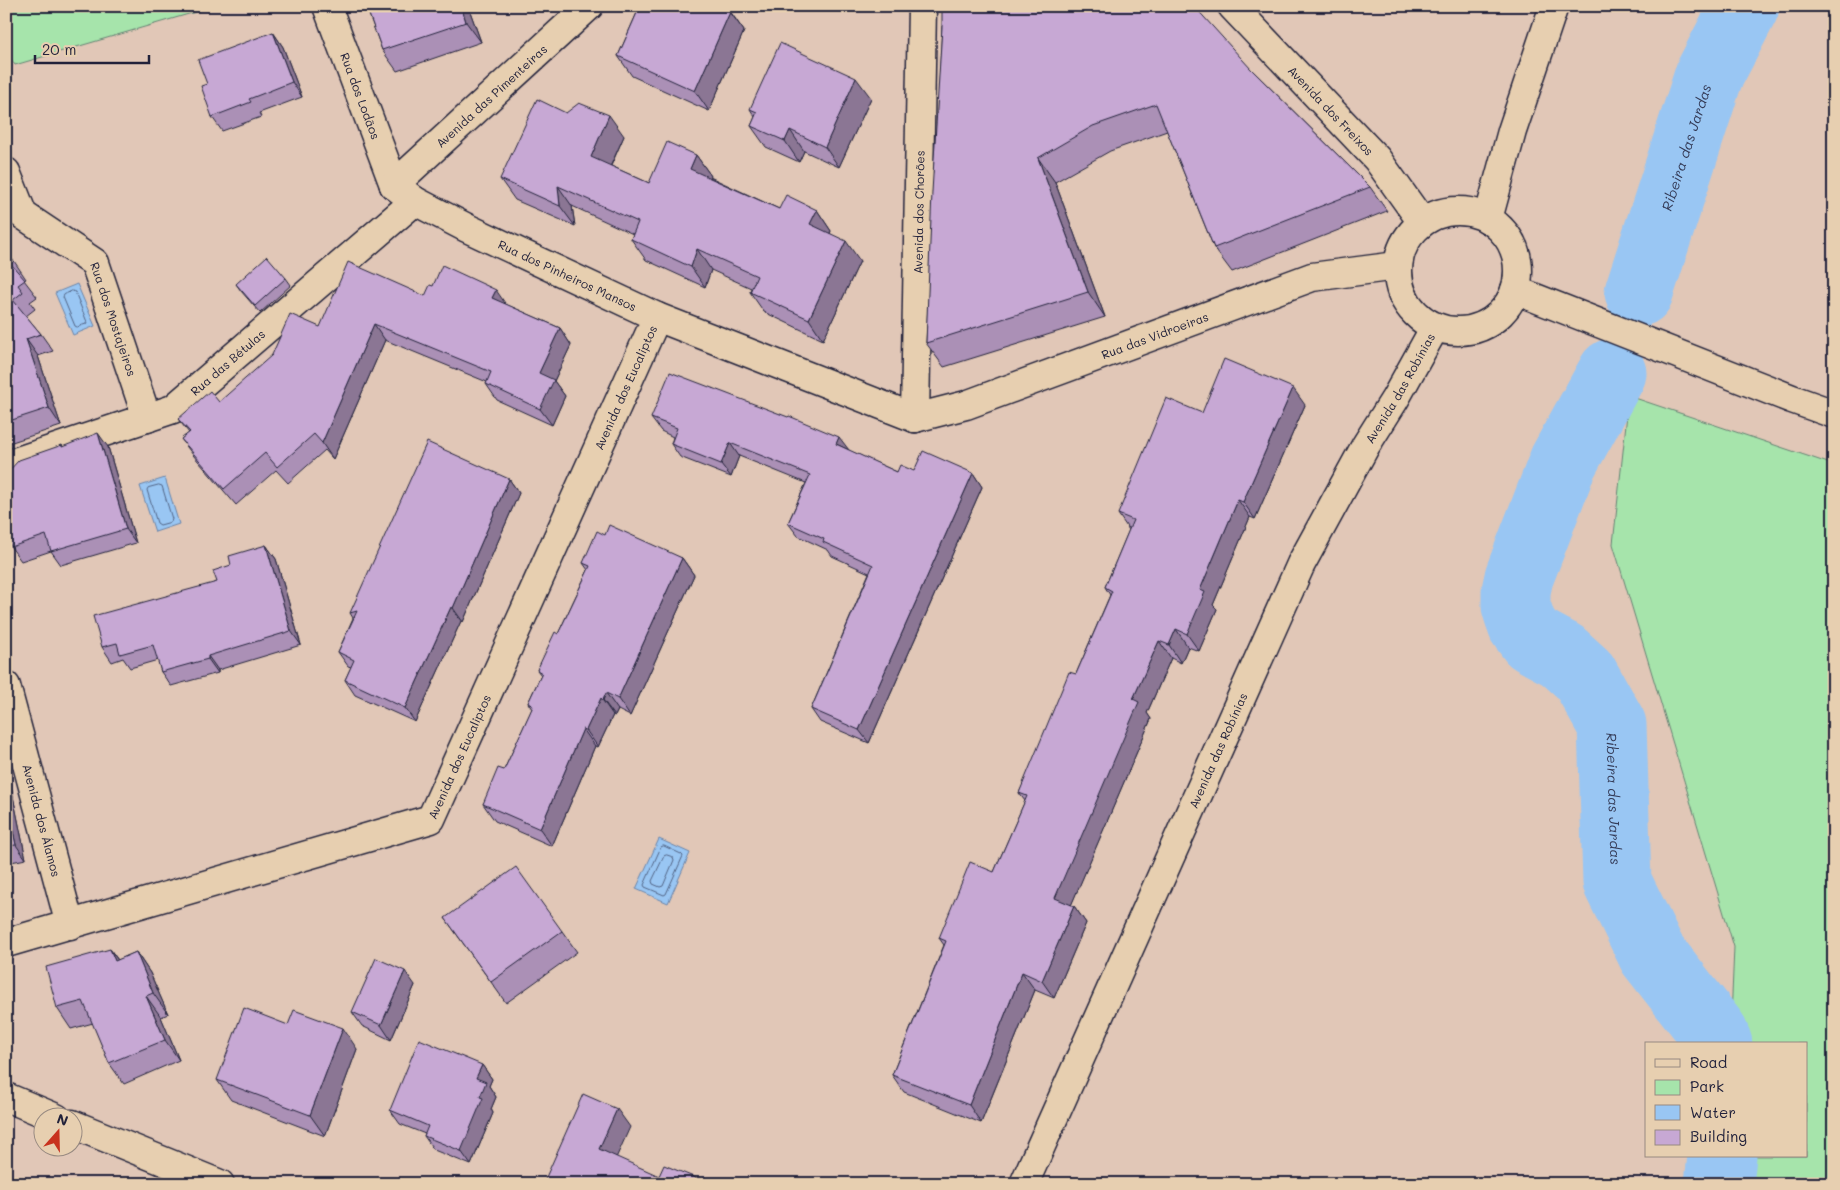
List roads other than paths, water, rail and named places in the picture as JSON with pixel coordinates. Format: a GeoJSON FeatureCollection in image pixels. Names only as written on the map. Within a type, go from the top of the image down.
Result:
{"type":"FeatureCollection","features":[{"type":"Feature","properties":{"kind":"street","name":"Rua dos Lodãos"},"geometry":{"type":"LineString","coordinates":[[327,6],[394,185]]}},
{"type":"Feature","properties":{"kind":"street","name":"Avenida das Pimenteiras"},"geometry":{"type":"LineString","coordinates":[[394,185],[589,6]]}},
{"type":"Feature","properties":{"kind":"street","name":"Avenida dos Chorões"},"geometry":{"type":"LineString","coordinates":[[915,418],[922,6]]}},
{"type":"Feature","properties":{"kind":"street","name":"Avenida dos Freixos"},"geometry":{"type":"LineString","coordinates":[[1232,6],[1377,159],[1422,222]]}},
{"type":"Feature","properties":{"kind":"street"},"geometry":{"type":"LineString","coordinates":[[1488,219],[1512,131],[1554,6]]}},
{"type":"Feature","properties":{"kind":"street","name":"Rua dos Mostajeiros"},"geometry":{"type":"LineString","coordinates":[[6,172],[23,216],[95,263],[146,418]]}},
{"type":"Feature","properties":{"kind":"street","name":"Rua dos Pinheiros Mansos"},"geometry":{"type":"LineString","coordinates":[[394,185],[415,202],[658,317],[915,418]]}},
{"type":"Feature","properties":{"kind":"street","name":"Rua das Bétulas"},"geometry":{"type":"LineString","coordinates":[[6,465],[173,409],[415,202]]}},
{"type":"Feature","properties":{"kind":"street"},"geometry":{"type":"LineString","coordinates":[[1455,211],[1472,213],[1488,219],[1504,232],[1514,250],[1518,270],[1515,290],[1506,308],[1492,322],[1473,330],[1454,332],[1435,327],[1418,317],[1406,302],[1398,285],[1397,266],[1401,249],[1410,234],[1422,222],[1438,214],[1455,211]]}},
{"type":"Feature","properties":{"kind":"street","name":"Rua das Vidroeiras"},"geometry":{"type":"LineString","coordinates":[[915,418],[966,405],[1312,276],[1397,266]]}},
{"type":"Feature","properties":{"kind":"street"},"geometry":{"type":"LineString","coordinates":[[1515,290],[1834,414]]}},
{"type":"Feature","properties":{"kind":"street","name":"Avenida dos Eucaliptos"},"geometry":{"type":"LineString","coordinates":[[6,943],[431,818],[658,317]]}},
{"type":"Feature","properties":{"kind":"street","name":"Avenida das Robínias"},"geometry":{"type":"LineString","coordinates":[[1024,1184],[1302,564],[1366,445],[1395,399],[1435,327]]}},
{"type":"Feature","properties":{"kind":"street","name":"Avenida dos Álamos"},"geometry":{"type":"LineString","coordinates":[[6,686],[70,925]]}},
{"type":"Feature","properties":{"kind":"street"},"geometry":{"type":"LineString","coordinates":[[6,1097],[32,1108]]}},
{"type":"Feature","properties":{"kind":"street"},"geometry":{"type":"LineString","coordinates":[[82,1128],[220,1184]]}},
{"type":"Feature","properties":{"kind":"water"},"geometry":{"type":"Polygon","coordinates":[[[77,284],[95,326],[73,335],[55,293],[77,284]]]}},
{"type":"Feature","properties":{"kind":"water"},"geometry":{"type":"Polygon","coordinates":[[[165,478],[179,524],[155,532],[140,486],[165,478]]]}},
{"type":"Feature","properties":{"kind":"water"},"geometry":{"type":"Polygon","coordinates":[[[659,839],[690,853],[668,903],[636,889],[659,839]]]}},
{"type":"Feature","properties":{"kind":"waterway","name":"Ribeira das Jardas"},"geometry":{"type":"LineString","coordinates":[[1639,292],[1709,75],[1745,6]]}},
{"type":"Feature","properties":{"kind":"waterway","name":"Ribeira das Jardas"},"geometry":{"type":"LineString","coordinates":[[1612,373],[1563,462],[1519,577],[1516,591],[1516,606],[1522,625],[1532,639],[1562,655],[1584,675],[1612,725],[1617,882],[1652,954],[1713,1032],[1717,1042]]}},
{"type":"Feature","properties":{"kind":"waterway","name":"Ribeira das Jardas"},"geometry":{"type":"LineString","coordinates":[[1719,1184],[1722,1158]]}}]}
